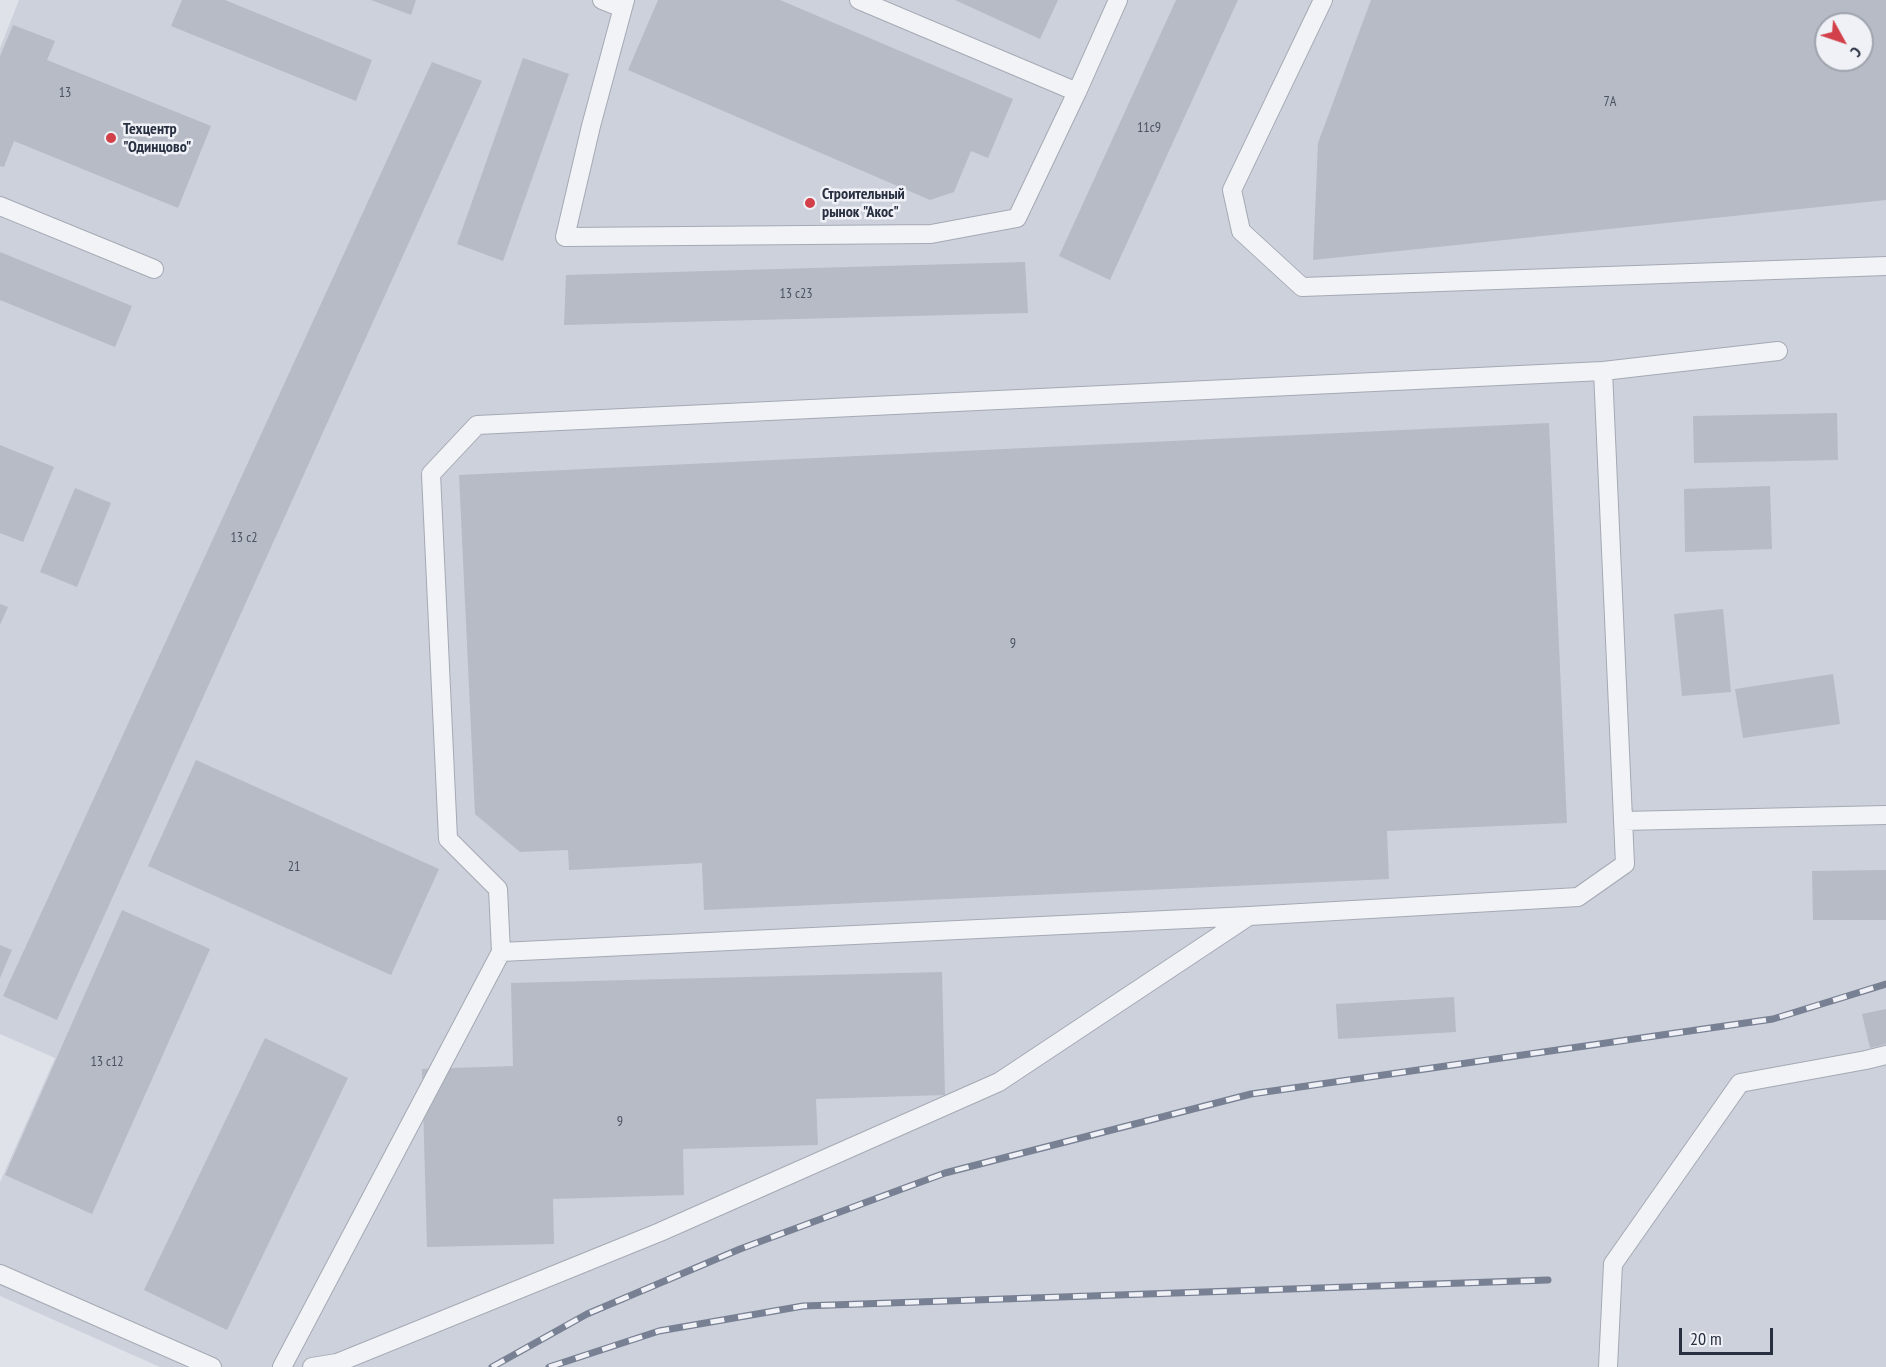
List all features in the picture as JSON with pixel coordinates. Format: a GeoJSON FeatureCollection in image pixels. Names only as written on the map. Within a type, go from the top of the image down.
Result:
{"type":"FeatureCollection","features":[{"type":"Feature","properties":{"kind":"lane"},"geometry":{"type":"LineString","coordinates":[[602,0],[624,4],[591,126],[565,237],[931,234],[1017,219],[1118,0]]}},
{"type":"Feature","properties":{"kind":"lane"},"geometry":{"type":"LineString","coordinates":[[859,0],[1077,92]]}},
{"type":"Feature","properties":{"kind":"lane"},"geometry":{"type":"LineString","coordinates":[[1323,0],[1232,190],[1241,231],[1302,287],[1886,266]]}},
{"type":"Feature","properties":{"kind":"lane"},"geometry":{"type":"LineString","coordinates":[[0,206],[154,268]]}},
{"type":"Feature","properties":{"kind":"lane"},"geometry":{"type":"LineString","coordinates":[[282,1367],[501,952],[498,889],[448,839],[431,474],[477,424],[1603,371],[1778,351]]}},
{"type":"Feature","properties":{"kind":"lane"},"geometry":{"type":"LineString","coordinates":[[501,952],[1249,916],[1578,897],[1625,864],[1603,371]]}},
{"type":"Feature","properties":{"kind":"lane"},"geometry":{"type":"LineString","coordinates":[[1623,821],[1886,815]]}},
{"type":"Feature","properties":{"kind":"lane"},"geometry":{"type":"LineString","coordinates":[[312,1367],[337,1363],[660,1232],[999,1082],[1249,916]]}},
{"type":"Feature","properties":{"kind":"lane"},"geometry":{"type":"LineString","coordinates":[[1608,1367],[1613,1264],[1740,1083],[1866,1060],[1886,1054]]}},
{"type":"Feature","properties":{"kind":"lane"},"geometry":{"type":"LineString","coordinates":[[0,1274],[212,1367]]}},
{"type":"Feature","properties":{"kind":"shaded area"},"geometry":{"type":"Polygon","coordinates":[[[19,0],[1886,0],[1886,1367],[160,1367],[0,1296],[0,1182],[55,1058],[0,1034],[0,48],[19,0]]]}},
{"type":"Feature","properties":{"kind":"building"},"geometry":{"type":"Polygon","coordinates":[[[182,0],[225,0],[372,60],[356,101],[171,26],[182,0]]]}},
{"type":"Feature","properties":{"kind":"building"},"geometry":{"type":"Polygon","coordinates":[[[371,0],[416,0],[411,15],[371,0]]]}},
{"type":"Feature","properties":{"kind":"building"},"geometry":{"type":"Polygon","coordinates":[[[658,0],[780,0],[1013,99],[988,158],[971,151],[954,192],[930,200],[628,70],[658,0]]]}},
{"type":"Feature","properties":{"kind":"building"},"geometry":{"type":"Polygon","coordinates":[[[955,0],[1058,0],[1040,39],[955,0]]]}},
{"type":"Feature","properties":{"kind":"building"},"geometry":{"type":"Polygon","coordinates":[[[1176,0],[1238,0],[1110,280],[1059,256],[1176,0]]]}},
{"type":"Feature","properties":{"kind":"building"},"geometry":{"type":"Polygon","coordinates":[[[1371,0],[1886,0],[1886,200],[1313,260],[1318,143],[1371,0]]]}},
{"type":"Feature","properties":{"kind":"building"},"geometry":{"type":"Polygon","coordinates":[[[13,25],[55,41],[47,60],[211,126],[178,208],[14,141],[4,167],[0,166],[0,56],[13,25]]]}},
{"type":"Feature","properties":{"kind":"building"},"geometry":{"type":"Polygon","coordinates":[[[523,58],[569,74],[503,261],[457,244],[523,58]]]}},
{"type":"Feature","properties":{"kind":"building"},"geometry":{"type":"Polygon","coordinates":[[[432,62],[482,81],[57,1020],[3,996],[432,62]]]}},
{"type":"Feature","properties":{"kind":"building"},"geometry":{"type":"Polygon","coordinates":[[[0,252],[132,306],[115,347],[0,300],[0,252]]]}},
{"type":"Feature","properties":{"kind":"building"},"geometry":{"type":"Polygon","coordinates":[[[1025,262],[1028,313],[564,325],[566,275],[1025,262]]]}},
{"type":"Feature","properties":{"kind":"building"},"geometry":{"type":"Polygon","coordinates":[[[1837,413],[1838,460],[1694,463],[1693,416],[1837,413]]]}},
{"type":"Feature","properties":{"kind":"building"},"geometry":{"type":"Polygon","coordinates":[[[1549,423],[1567,823],[1387,831],[1389,879],[704,910],[702,863],[569,870],[568,850],[520,852],[475,814],[459,475],[1549,423]]]}},
{"type":"Feature","properties":{"kind":"building"},"geometry":{"type":"Polygon","coordinates":[[[0,445],[54,467],[23,542],[0,533],[0,445]]]}},
{"type":"Feature","properties":{"kind":"building"},"geometry":{"type":"Polygon","coordinates":[[[1770,486],[1772,549],[1685,552],[1684,489],[1770,486]]]}},
{"type":"Feature","properties":{"kind":"building"},"geometry":{"type":"Polygon","coordinates":[[[75,488],[111,503],[77,587],[40,572],[75,488]]]}},
{"type":"Feature","properties":{"kind":"building"},"geometry":{"type":"Polygon","coordinates":[[[0,604],[8,607],[0,625],[0,604]]]}},
{"type":"Feature","properties":{"kind":"building"},"geometry":{"type":"Polygon","coordinates":[[[1723,609],[1731,692],[1682,696],[1674,614],[1723,609]]]}},
{"type":"Feature","properties":{"kind":"building"},"geometry":{"type":"Polygon","coordinates":[[[1833,674],[1840,724],[1743,738],[1735,689],[1833,674]]]}},
{"type":"Feature","properties":{"kind":"building"},"geometry":{"type":"Polygon","coordinates":[[[196,760],[439,869],[391,975],[148,866],[196,760]]]}},
{"type":"Feature","properties":{"kind":"building"},"geometry":{"type":"Polygon","coordinates":[[[1886,870],[1886,920],[1813,920],[1812,871],[1886,870]]]}},
{"type":"Feature","properties":{"kind":"building"},"geometry":{"type":"Polygon","coordinates":[[[122,910],[210,949],[92,1214],[5,1175],[122,910]]]}},
{"type":"Feature","properties":{"kind":"building"},"geometry":{"type":"Polygon","coordinates":[[[0,945],[12,950],[0,978],[0,945]]]}},
{"type":"Feature","properties":{"kind":"building"},"geometry":{"type":"Polygon","coordinates":[[[942,972],[945,1095],[816,1099],[818,1145],[683,1149],[684,1195],[553,1199],[554,1244],[427,1247],[422,1069],[513,1066],[511,983],[942,972]]]}},
{"type":"Feature","properties":{"kind":"building"},"geometry":{"type":"Polygon","coordinates":[[[1454,997],[1456,1032],[1338,1039],[1336,1004],[1454,997]]]}},
{"type":"Feature","properties":{"kind":"building"},"geometry":{"type":"Polygon","coordinates":[[[1886,1009],[1886,1044],[1870,1048],[1862,1014],[1886,1009]]]}},
{"type":"Feature","properties":{"kind":"building"},"geometry":{"type":"Polygon","coordinates":[[[265,1038],[348,1078],[227,1330],[144,1290],[265,1038]]]}},
{"type":"Feature","properties":{"kind":"railway"},"geometry":{"type":"LineString","coordinates":[[492,1367],[587,1314],[740,1249],[945,1173],[1251,1094],[1773,1019],[1886,984]]}},
{"type":"Feature","properties":{"kind":"railway"},"geometry":{"type":"LineString","coordinates":[[549,1367],[659,1331],[803,1306],[1548,1280]]}},
{"type":"Feature","properties":{"kind":"place","name":"Техцентр \"Одинцово\""},"geometry":{"type":"Point","coordinates":[111,138]}},
{"type":"Feature","properties":{"kind":"place","name":"Строительный рынок \"Акос\""},"geometry":{"type":"Point","coordinates":[810,203]}}]}
